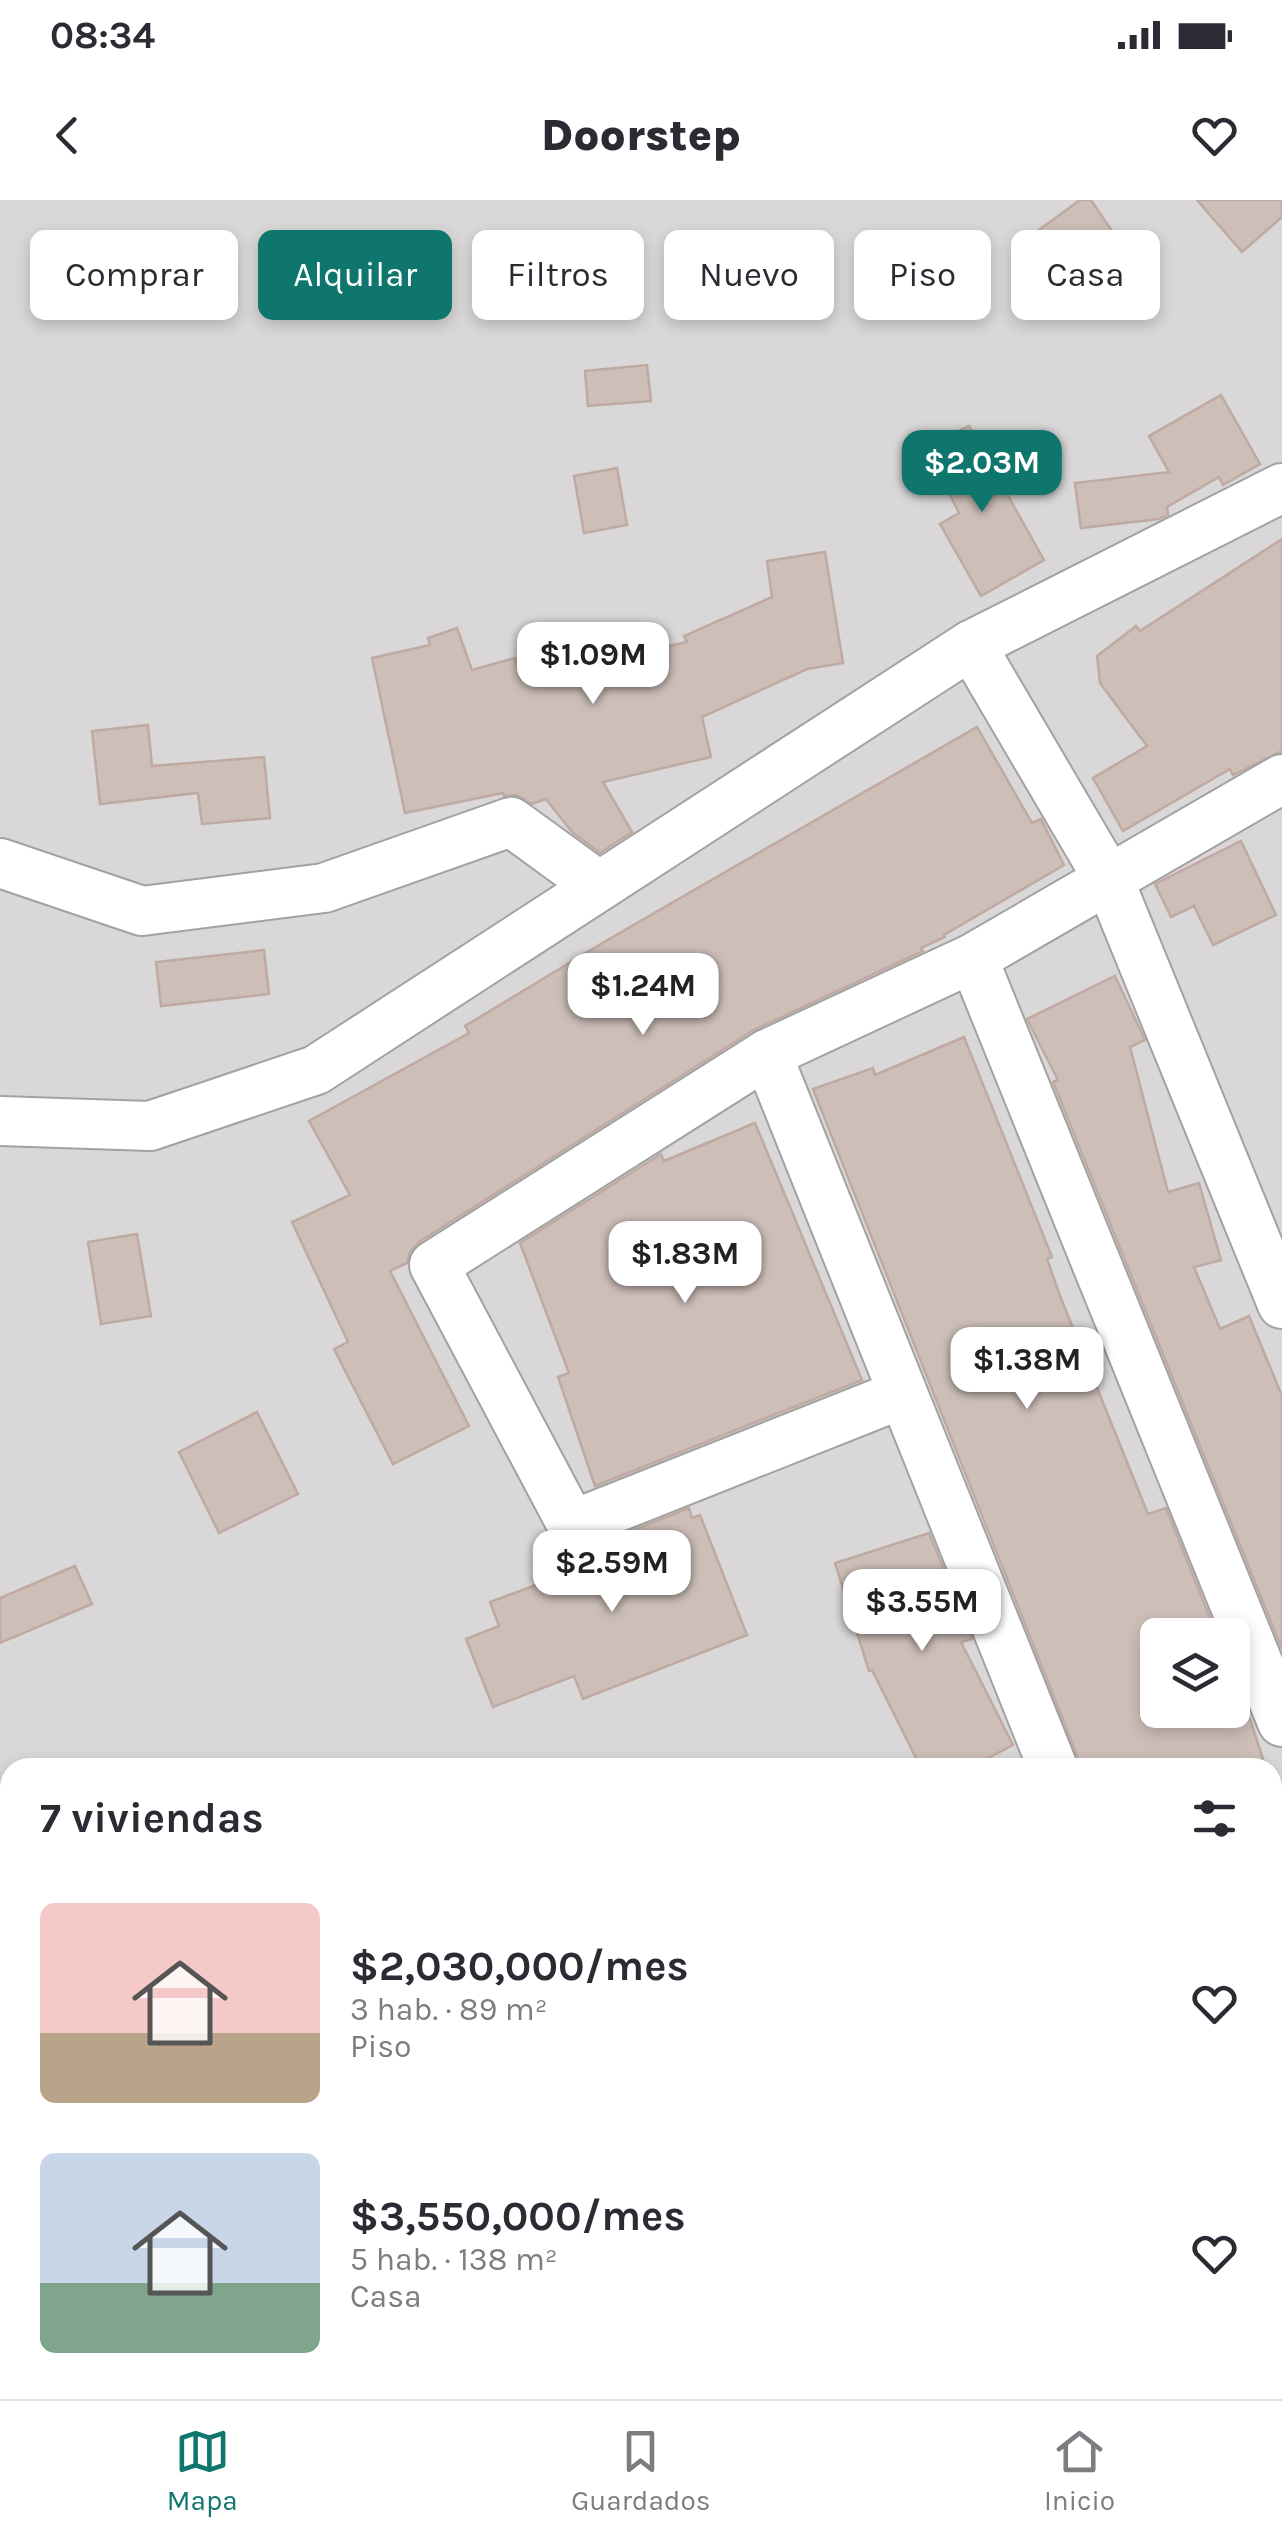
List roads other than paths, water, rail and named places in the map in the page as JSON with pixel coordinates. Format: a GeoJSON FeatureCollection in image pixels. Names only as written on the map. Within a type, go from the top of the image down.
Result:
{"type":"FeatureCollection","features":[{"type":"Feature","properties":{"kind":"street"},"geometry":{"type":"LineString","coordinates":[[0,1122],[150,1126],[316,1070],[971,645],[1282,488]]}},
{"type":"Feature","properties":{"kind":"street"},"geometry":{"type":"LineString","coordinates":[[971,645],[1109,880],[1282,1304]]}},
{"type":"Feature","properties":{"kind":"street"},"geometry":{"type":"LineString","coordinates":[[902,1394],[572,1524],[434,1265],[767,1054],[973,958],[1282,779]]}},
{"type":"Feature","properties":{"kind":"street"},"geometry":{"type":"LineString","coordinates":[[0,862],[142,911],[324,888],[511,822],[600,886]]}},
{"type":"Feature","properties":{"kind":"street"},"geometry":{"type":"LineString","coordinates":[[973,958],[1282,1722]]}},
{"type":"Feature","properties":{"kind":"street"},"geometry":{"type":"LineString","coordinates":[[767,1054],[1049,1758]]}}]}
